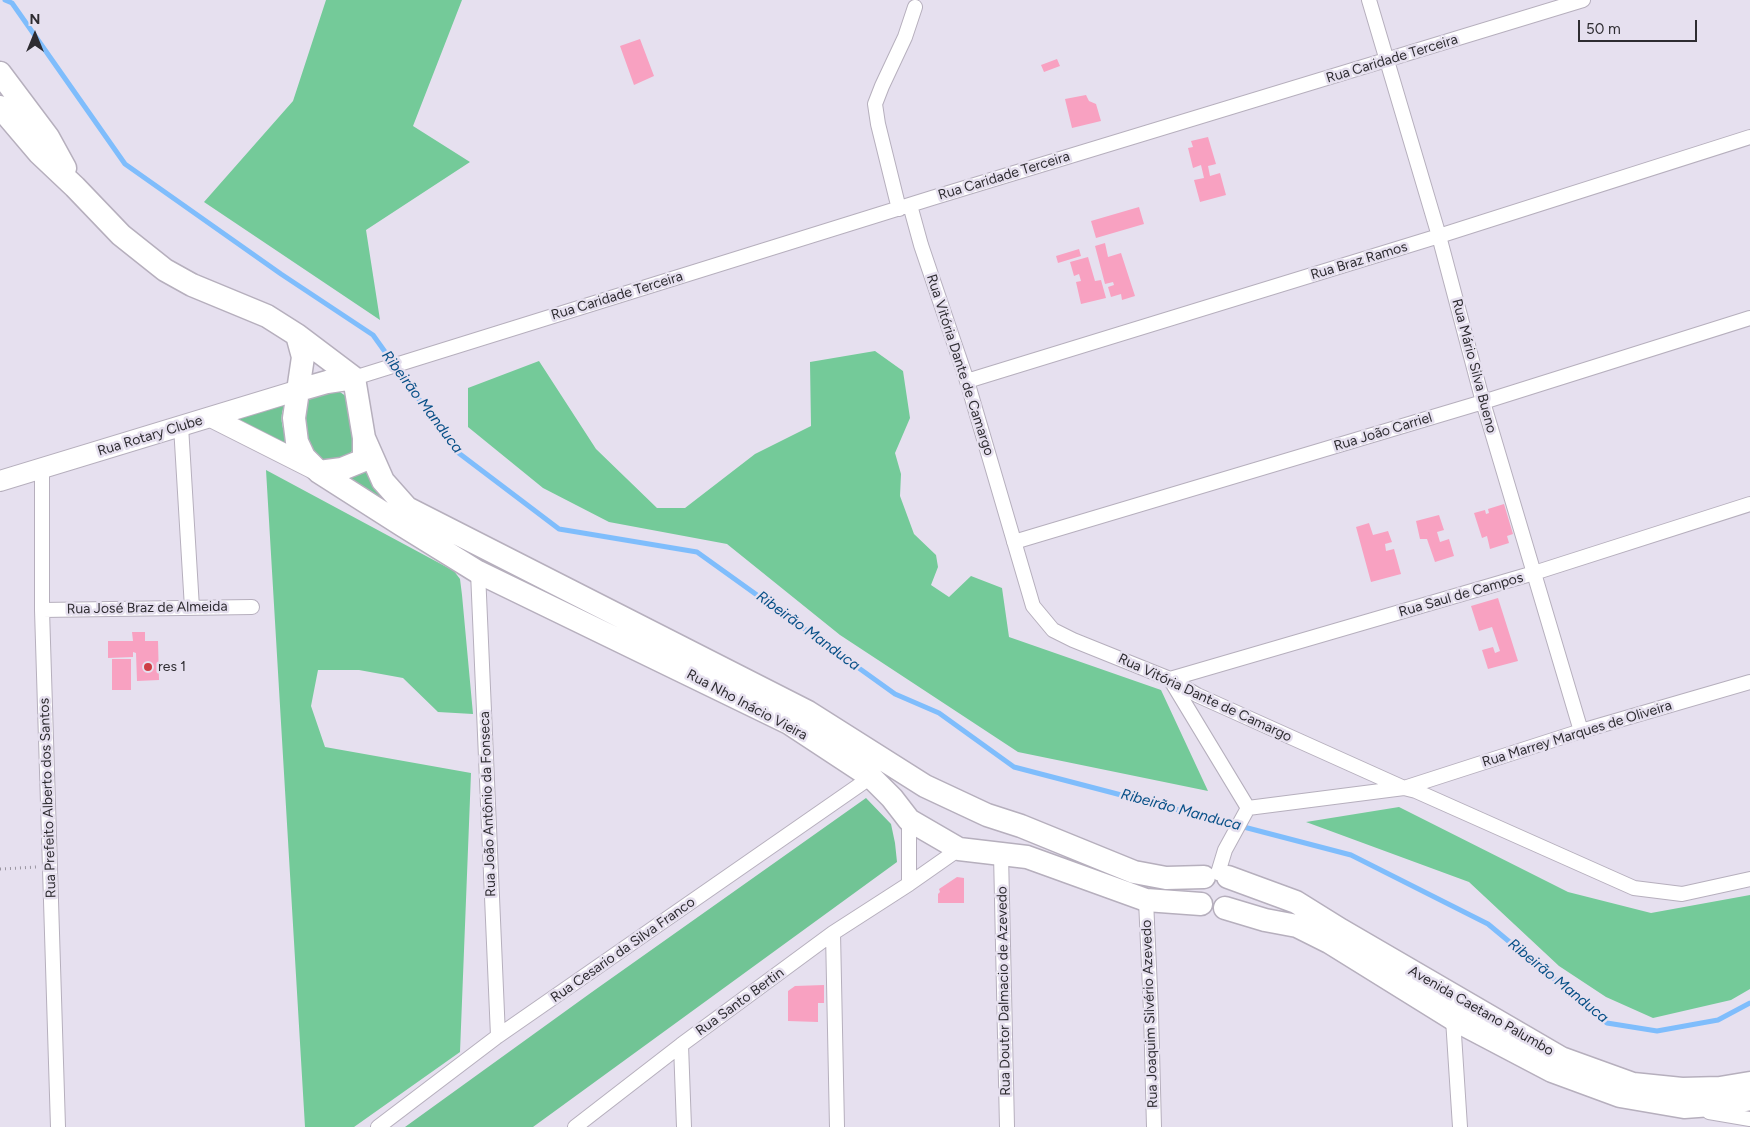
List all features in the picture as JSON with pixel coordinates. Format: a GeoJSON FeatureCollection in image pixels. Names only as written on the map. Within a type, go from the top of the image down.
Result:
{"type":"FeatureCollection","features":[{"type":"Feature","properties":{"kind":"main road"},"geometry":{"type":"LineString","coordinates":[[0,73],[48,138],[75,187]]}},
{"type":"Feature","properties":{"kind":"main road"},"geometry":{"type":"LineString","coordinates":[[0,108],[39,153],[121,235],[165,270],[192,285],[268,316],[354,378],[364,438],[364,460],[342,469],[318,472]]}},
{"type":"Feature","properties":{"kind":"main road"},"geometry":{"type":"LineString","coordinates":[[296,335],[303,356],[294,418],[296,442],[304,457],[318,472]]}},
{"type":"Feature","properties":{"kind":"main road"},"geometry":{"type":"LineString","coordinates":[[299,390],[327,382],[354,378]]}},
{"type":"Feature","properties":{"kind":"main road","name":"Rua Rotary Clube"},"geometry":{"type":"LineString","coordinates":[[0,481],[299,390]]}},
{"type":"Feature","properties":{"kind":"main road"},"geometry":{"type":"LineString","coordinates":[[211,417],[405,516]]}},
{"type":"Feature","properties":{"kind":"main road"},"geometry":{"type":"LineString","coordinates":[[364,438],[383,481],[405,516]]}},
{"type":"Feature","properties":{"kind":"main road","name":"Rua Nho Inácio Vieira"},"geometry":{"type":"LineString","coordinates":[[405,516],[478,572],[789,723],[871,777],[892,798],[909,820],[959,849],[1027,857],[1146,900],[1201,904]]}},
{"type":"Feature","properties":{"kind":"main road","name":"Rua Nho Inácio Vieira"},"geometry":{"type":"LineString","coordinates":[[405,516],[808,712],[925,786],[987,814],[1134,872],[1166,878],[1217,876]]}},
{"type":"Feature","properties":{"kind":"main road"},"geometry":{"type":"LineString","coordinates":[[909,820],[908,812],[913,801],[925,786]]}},
{"type":"Feature","properties":{"kind":"main road"},"geometry":{"type":"LineString","coordinates":[[1217,876],[1233,884],[1235,894],[1233,900],[1225,908],[1211,910],[1201,904],[1197,893],[1198,887],[1217,876]]}},
{"type":"Feature","properties":{"kind":"main road","name":"Avenida Caetano Palumbo"},"geometry":{"type":"LineString","coordinates":[[1217,876],[1296,902],[1561,1058],[1633,1084],[1682,1089],[1720,1088],[1750,1083]]}},
{"type":"Feature","properties":{"kind":"main road","name":"Avenida Caetano Palumbo"},"geometry":{"type":"LineString","coordinates":[[1225,908],[1264,920],[1297,926],[1329,942],[1453,1019],[1552,1070],[1620,1096],[1684,1108],[1725,1104],[1750,1099]]}},
{"type":"Feature","properties":{"kind":"street","name":"Rua Mário Silva Bueno"},"geometry":{"type":"LineString","coordinates":[[1369,0],[1439,236],[1483,402],[1581,732]]}},
{"type":"Feature","properties":{"kind":"street","name":"Rua Caridade Terceira"},"geometry":{"type":"LineString","coordinates":[[354,378],[904,207],[1583,0]]}},
{"type":"Feature","properties":{"kind":"street","name":"Rua Vitória Dante de Camargo"},"geometry":{"type":"LineString","coordinates":[[915,7],[905,37],[882,86],[876,104],[878,124],[904,207],[921,245],[967,381],[1033,606],[1053,630],[1170,679],[1197,695],[1634,888],[1682,894],[1750,879]]}},
{"type":"Feature","properties":{"kind":"street","name":"Rua Braz Ramos"},"geometry":{"type":"LineString","coordinates":[[967,381],[1439,236],[1750,137]]}},
{"type":"Feature","properties":{"kind":"street","name":"Rua João Carriel"},"geometry":{"type":"LineString","coordinates":[[1014,542],[1483,402],[1750,318]]}},
{"type":"Feature","properties":{"kind":"street"},"geometry":{"type":"LineString","coordinates":[[181,426],[192,608]]}},
{"type":"Feature","properties":{"kind":"street","name":"Rua Prefeito Alberto dos Santos"},"geometry":{"type":"LineString","coordinates":[[42,469],[42,610],[58,1127]]}},
{"type":"Feature","properties":{"kind":"street","name":"Rua Saul de Campos"},"geometry":{"type":"LineString","coordinates":[[1170,679],[1534,574],[1750,504]]}},
{"type":"Feature","properties":{"kind":"street","name":"Rua João Antônio da Fonseca"},"geometry":{"type":"LineString","coordinates":[[478,572],[498,1036]]}},
{"type":"Feature","properties":{"kind":"street","name":"Rua José Braz de Almeida"},"geometry":{"type":"LineString","coordinates":[[42,610],[252,607]]}},
{"type":"Feature","properties":{"kind":"street"},"geometry":{"type":"LineString","coordinates":[[1170,679],[1246,814],[1225,850],[1217,876]]}},
{"type":"Feature","properties":{"kind":"street","name":"Rua Marrey Marques de Oliveira"},"geometry":{"type":"LineString","coordinates":[[1246,814],[1404,788],[1581,732],[1750,682]]}},
{"type":"Feature","properties":{"kind":"street","name":"Rua Cesario da Silva Franco"},"geometry":{"type":"LineString","coordinates":[[378,1127],[498,1036],[871,777]]}},
{"type":"Feature","properties":{"kind":"street"},"geometry":{"type":"LineString","coordinates":[[909,820],[909,884]]}},
{"type":"Feature","properties":{"kind":"street","name":"Rua Santo Bertin"},"geometry":{"type":"LineString","coordinates":[[575,1127],[833,933],[959,849]]}},
{"type":"Feature","properties":{"kind":"street","name":"Rua Doutor Dalmacio de Azevedo"},"geometry":{"type":"LineString","coordinates":[[1001,854],[1007,1127]]}},
{"type":"Feature","properties":{"kind":"street","name":"Rua Joaquim Silvério Azevedo"},"geometry":{"type":"LineString","coordinates":[[1146,900],[1154,1127]]}},
{"type":"Feature","properties":{"kind":"street"},"geometry":{"type":"LineString","coordinates":[[833,933],[837,1127]]}},
{"type":"Feature","properties":{"kind":"street"},"geometry":{"type":"LineString","coordinates":[[1453,1019],[1460,1127]]}},
{"type":"Feature","properties":{"kind":"street"},"geometry":{"type":"LineString","coordinates":[[682,1045],[684,1127]]}},
{"type":"Feature","properties":{"kind":"street"},"geometry":{"type":"LineString","coordinates":[[1684,1108],[1750,1119]]}},
{"type":"Feature","properties":{"kind":"path"},"geometry":{"type":"LineString","coordinates":[[0,869],[50,866]]}},
{"type":"Feature","properties":{"kind":"green space"},"geometry":{"type":"Polygon","coordinates":[[[326,0],[462,0],[413,126],[470,162],[366,230],[380,320],[204,202],[293,101],[326,0]]]}},
{"type":"Feature","properties":{"kind":"green space"},"geometry":{"type":"Polygon","coordinates":[[[875,351],[903,371],[910,418],[895,453],[901,474],[900,496],[914,534],[936,555],[938,567],[931,585],[949,597],[971,576],[1002,588],[1009,637],[1161,690],[1208,791],[1018,752],[840,635],[727,544],[609,522],[543,488],[468,427],[468,388],[539,361],[596,449],[657,508],[685,508],[755,454],[811,426],[810,362],[875,351]]]}},
{"type":"Feature","properties":{"kind":"green space"},"geometry":{"type":"Polygon","coordinates":[[[340,392],[347,397],[358,441],[351,453],[344,458],[320,461],[310,450],[302,429],[307,401],[322,393],[340,392]]]}},
{"type":"Feature","properties":{"kind":"green space"},"geometry":{"type":"Polygon","coordinates":[[[286,403],[283,409],[282,421],[293,450],[237,418],[286,403]]]}},
{"type":"Feature","properties":{"kind":"green space"},"geometry":{"type":"Polygon","coordinates":[[[366,467],[385,500],[343,478],[366,467]]]}},
{"type":"Feature","properties":{"kind":"green space"},"geometry":{"type":"Polygon","coordinates":[[[266,470],[454,571],[460,579],[473,714],[438,712],[403,678],[359,670],[318,670],[311,706],[325,747],[471,773],[460,1052],[354,1127],[305,1127],[266,470]]]}},
{"type":"Feature","properties":{"kind":"green space"},"geometry":{"type":"Polygon","coordinates":[[[866,798],[891,824],[897,862],[533,1127],[405,1127],[592,992],[866,798]]]}},
{"type":"Feature","properties":{"kind":"green space"},"geometry":{"type":"Polygon","coordinates":[[[1399,807],[1568,892],[1651,913],[1750,895],[1750,989],[1731,1000],[1653,1018],[1606,997],[1559,966],[1469,882],[1306,822],[1399,807]]]}},
{"type":"Feature","properties":{"kind":"building"},"geometry":{"type":"Polygon","coordinates":[[[640,39],[654,76],[634,85],[620,46],[640,39]]]}},
{"type":"Feature","properties":{"kind":"building"},"geometry":{"type":"Polygon","coordinates":[[[1057,59],[1060,66],[1044,72],[1041,65],[1057,59]]]}},
{"type":"Feature","properties":{"kind":"building"},"geometry":{"type":"Polygon","coordinates":[[[1086,95],[1089,101],[1096,104],[1101,121],[1072,128],[1065,99],[1086,95]]]}},
{"type":"Feature","properties":{"kind":"building"},"geometry":{"type":"Polygon","coordinates":[[[1208,137],[1216,164],[1208,166],[1210,176],[1220,173],[1226,195],[1200,202],[1194,180],[1204,178],[1201,165],[1193,168],[1188,148],[1193,147],[1191,141],[1208,137]]]}},
{"type":"Feature","properties":{"kind":"building"},"geometry":{"type":"Polygon","coordinates":[[[1139,207],[1144,224],[1096,238],[1091,221],[1139,207]]]}},
{"type":"Feature","properties":{"kind":"building"},"geometry":{"type":"Polygon","coordinates":[[[1105,243],[1108,257],[1121,253],[1135,296],[1122,300],[1121,294],[1111,297],[1108,287],[1114,285],[1113,282],[1105,284],[1095,246],[1105,243]]]}},
{"type":"Feature","properties":{"kind":"building"},"geometry":{"type":"Polygon","coordinates":[[[1079,249],[1081,256],[1058,263],[1056,256],[1079,249]]]}},
{"type":"Feature","properties":{"kind":"building"},"geometry":{"type":"Polygon","coordinates":[[[1088,257],[1095,281],[1101,280],[1106,298],[1081,304],[1076,282],[1081,281],[1079,274],[1074,276],[1070,262],[1088,257]]]}},
{"type":"Feature","properties":{"kind":"building"},"geometry":{"type":"Polygon","coordinates":[[[1504,504],[1513,534],[1507,536],[1509,543],[1490,549],[1487,536],[1482,538],[1474,513],[1485,510],[1486,514],[1489,513],[1488,509],[1504,504]]]}},
{"type":"Feature","properties":{"kind":"building"},"geometry":{"type":"Polygon","coordinates":[[[1439,515],[1444,530],[1437,532],[1440,542],[1449,539],[1454,556],[1435,562],[1427,539],[1420,539],[1416,521],[1439,515]]]}},
{"type":"Feature","properties":{"kind":"building"},"geometry":{"type":"Polygon","coordinates":[[[1369,523],[1373,535],[1388,531],[1392,542],[1385,544],[1386,551],[1394,549],[1401,574],[1371,582],[1356,527],[1369,523]]]}},
{"type":"Feature","properties":{"kind":"building"},"geometry":{"type":"Polygon","coordinates":[[[1498,598],[1518,661],[1488,669],[1482,650],[1493,647],[1495,653],[1500,651],[1492,627],[1479,631],[1471,606],[1498,598]]]}},
{"type":"Feature","properties":{"kind":"building","name":"res 1"},"geometry":{"type":"Polygon","coordinates":[[[132,632],[145,632],[145,641],[158,641],[159,680],[137,681],[136,653],[133,652],[133,657],[108,658],[108,641],[133,641],[132,632]]]}},
{"type":"Feature","properties":{"kind":"building","name":"res 1"},"geometry":{"type":"Polygon","coordinates":[[[112,659],[131,659],[131,690],[112,690],[112,659]]]}},
{"type":"Feature","properties":{"kind":"building"},"geometry":{"type":"Polygon","coordinates":[[[957,877],[964,878],[964,903],[938,903],[939,889],[957,877]]]}},
{"type":"Feature","properties":{"kind":"building"},"geometry":{"type":"Polygon","coordinates":[[[824,985],[824,1003],[818,1003],[818,1022],[788,1021],[788,991],[795,986],[824,985]]]}},
{"type":"Feature","properties":{"kind":"waterway","name":"Ribeirão Manduca"},"geometry":{"type":"LineString","coordinates":[[5,0],[12,3],[125,164],[281,274],[373,335],[456,451],[559,529],[697,552],[895,694],[939,713],[1014,767],[1351,855],[1488,924],[1607,1023],[1657,1031],[1718,1020],[1750,1003]]}},
{"type":"Feature","properties":{"kind":"place","name":"res 1"},"geometry":{"type":"Point","coordinates":[148,667]}}]}
